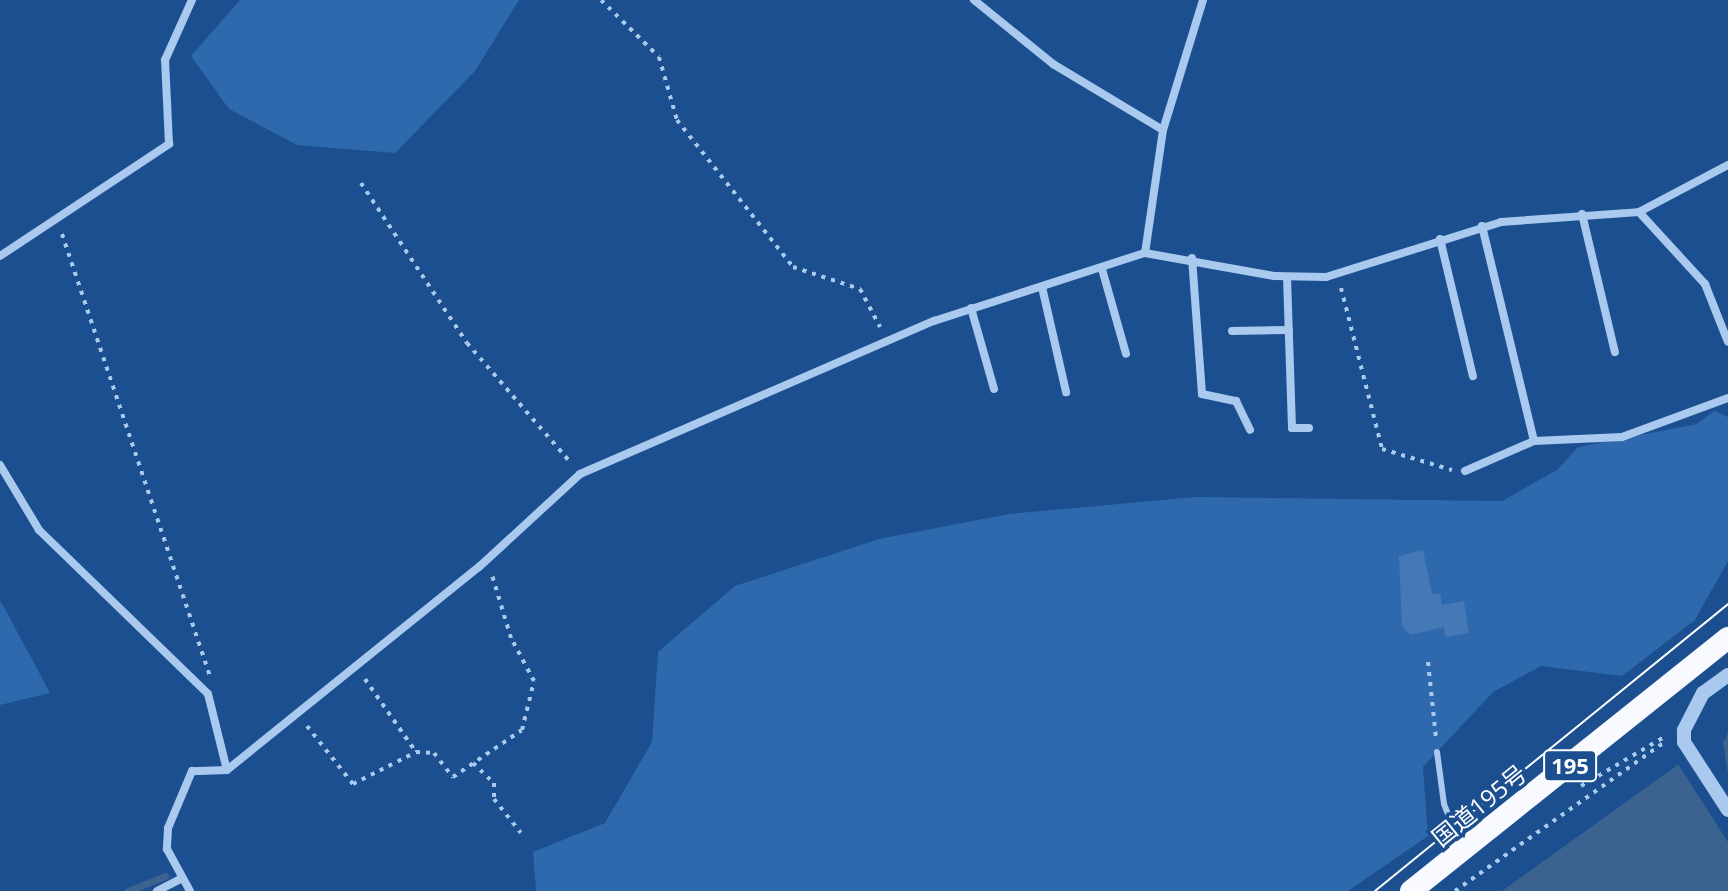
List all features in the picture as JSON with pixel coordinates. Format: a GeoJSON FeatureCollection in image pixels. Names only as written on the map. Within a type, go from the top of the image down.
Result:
{"type":"FeatureCollection","features":[{"type":"Feature","properties":{"kind":"highway","name":"国道195号"},"geometry":{"type":"LineString","coordinates":[[1411,891],[1465,851],[1728,638]]}},
{"type":"Feature","properties":{"kind":"street"},"geometry":{"type":"LineString","coordinates":[[0,256],[169,144],[165,60],[192,0]]}},
{"type":"Feature","properties":{"kind":"street"},"geometry":{"type":"LineString","coordinates":[[974,0],[1053,64],[1163,130]]}},
{"type":"Feature","properties":{"kind":"street"},"geometry":{"type":"LineString","coordinates":[[1145,253],[1163,130],[1203,0]]}},
{"type":"Feature","properties":{"kind":"street"},"geometry":{"type":"LineString","coordinates":[[190,891],[179,880],[168,828],[192,771],[227,770],[353,662],[486,561],[580,474],[887,340],[971,308],[1145,253],[1192,258],[1287,277],[1338,274],[1482,226],[1582,214],[1639,212],[1728,165]]}},
{"type":"Feature","properties":{"kind":"street"},"geometry":{"type":"LineString","coordinates":[[1639,212],[1705,284],[1726,320],[1728,342]]}},
{"type":"Feature","properties":{"kind":"street"},"geometry":{"type":"LineString","coordinates":[[1582,214],[1615,352]]}},
{"type":"Feature","properties":{"kind":"street"},"geometry":{"type":"LineString","coordinates":[[1482,226],[1534,441]]}},
{"type":"Feature","properties":{"kind":"street"},"geometry":{"type":"LineString","coordinates":[[1440,239],[1473,376]]}},
{"type":"Feature","properties":{"kind":"street"},"geometry":{"type":"LineString","coordinates":[[1192,258],[1202,394],[1236,401],[1250,430]]}},
{"type":"Feature","properties":{"kind":"street"},"geometry":{"type":"LineString","coordinates":[[1102,269],[1126,354]]}},
{"type":"Feature","properties":{"kind":"street"},"geometry":{"type":"LineString","coordinates":[[1287,277],[1292,428],[1309,428]]}},
{"type":"Feature","properties":{"kind":"street"},"geometry":{"type":"LineString","coordinates":[[1042,287],[1066,392]]}},
{"type":"Feature","properties":{"kind":"street"},"geometry":{"type":"LineString","coordinates":[[971,308],[994,389]]}},
{"type":"Feature","properties":{"kind":"street"},"geometry":{"type":"LineString","coordinates":[[1232,331],[1289,330]]}},
{"type":"Feature","properties":{"kind":"street"},"geometry":{"type":"LineString","coordinates":[[1465,471],[1534,441],[1622,437],[1728,398]]}},
{"type":"Feature","properties":{"kind":"street"},"geometry":{"type":"LineString","coordinates":[[0,465],[39,530],[208,694],[227,770]]}},
{"type":"Feature","properties":{"kind":"street"},"geometry":{"type":"LineString","coordinates":[[1728,675],[1703,693],[1684,736],[1728,810]]}},
{"type":"Feature","properties":{"kind":"street"},"geometry":{"type":"LineString","coordinates":[[157,891],[179,880]]}},
{"type":"Feature","properties":{"kind":"lane"},"geometry":{"type":"LineString","coordinates":[[1437,752],[1450,830],[1465,851]]}},
{"type":"Feature","properties":{"kind":"path"},"geometry":{"type":"LineString","coordinates":[[601,0],[659,57],[677,120],[793,267],[860,289],[887,340]]}},
{"type":"Feature","properties":{"kind":"path"},"geometry":{"type":"LineString","coordinates":[[361,183],[467,343],[580,474]]}},
{"type":"Feature","properties":{"kind":"path"},"geometry":{"type":"LineString","coordinates":[[57,219],[210,669],[208,694]]}},
{"type":"Feature","properties":{"kind":"path"},"geometry":{"type":"LineString","coordinates":[[1338,274],[1382,449],[1465,471]]}},
{"type":"Feature","properties":{"kind":"path"},"geometry":{"type":"LineString","coordinates":[[295,711],[353,784],[416,752],[434,753],[453,777],[522,730],[534,681],[511,638],[486,561]]}},
{"type":"Feature","properties":{"kind":"path"},"geometry":{"type":"LineString","coordinates":[[353,662],[416,752]]}},
{"type":"Feature","properties":{"kind":"path"},"geometry":{"type":"LineString","coordinates":[[1428,662],[1437,752]]}},
{"type":"Feature","properties":{"kind":"path"},"geometry":{"type":"LineString","coordinates":[[1455,891],[1684,736]]}},
{"type":"Feature","properties":{"kind":"path"},"geometry":{"type":"LineString","coordinates":[[473,763],[494,783],[494,799],[521,833]]}},
{"type":"Feature","properties":{"kind":"shaded area"},"geometry":{"type":"Polygon","coordinates":[[[240,0],[519,0],[475,71],[395,153],[297,145],[229,109],[191,56],[240,0]]]}},
{"type":"Feature","properties":{"kind":"shaded area"},"geometry":{"type":"Polygon","coordinates":[[[1714,411],[1728,417],[1728,561],[1695,620],[1622,676],[1541,666],[1493,692],[1423,767],[1428,836],[1348,891],[536,891],[533,852],[605,823],[652,742],[658,652],[735,586],[879,539],[1009,514],[1195,497],[1502,501],[1557,470],[1578,447],[1697,424],[1714,411]]]}},
{"type":"Feature","properties":{"kind":"shaded area"},"geometry":{"type":"Polygon","coordinates":[[[0,601],[4,607],[50,693],[0,705],[0,601]]]}},
{"type":"Feature","properties":{"kind":"shaded area"},"geometry":{"type":"Polygon","coordinates":[[[1728,731],[1728,891],[1502,891],[1679,764],[1725,740],[1728,731]]]}},
{"type":"Feature","properties":{"kind":"pier"},"geometry":{"type":"Polygon","coordinates":[[[1722,736],[1728,774],[1728,842],[1676,761],[1722,736]]]}},
{"type":"Feature","properties":{"kind":"building"},"geometry":{"type":"Polygon","coordinates":[[[1423,550],[1432,594],[1440,593],[1442,605],[1464,601],[1469,633],[1445,637],[1444,627],[1410,635],[1402,626],[1399,556],[1423,550]]]}},
{"type":"Feature","properties":{"kind":"waterway"},"geometry":{"type":"LineString","coordinates":[[128,891],[165,876]]}},
{"type":"Feature","properties":{"kind":"tram line"},"geometry":{"type":"LineString","coordinates":[[1375,891],[1728,604]]}}]}
